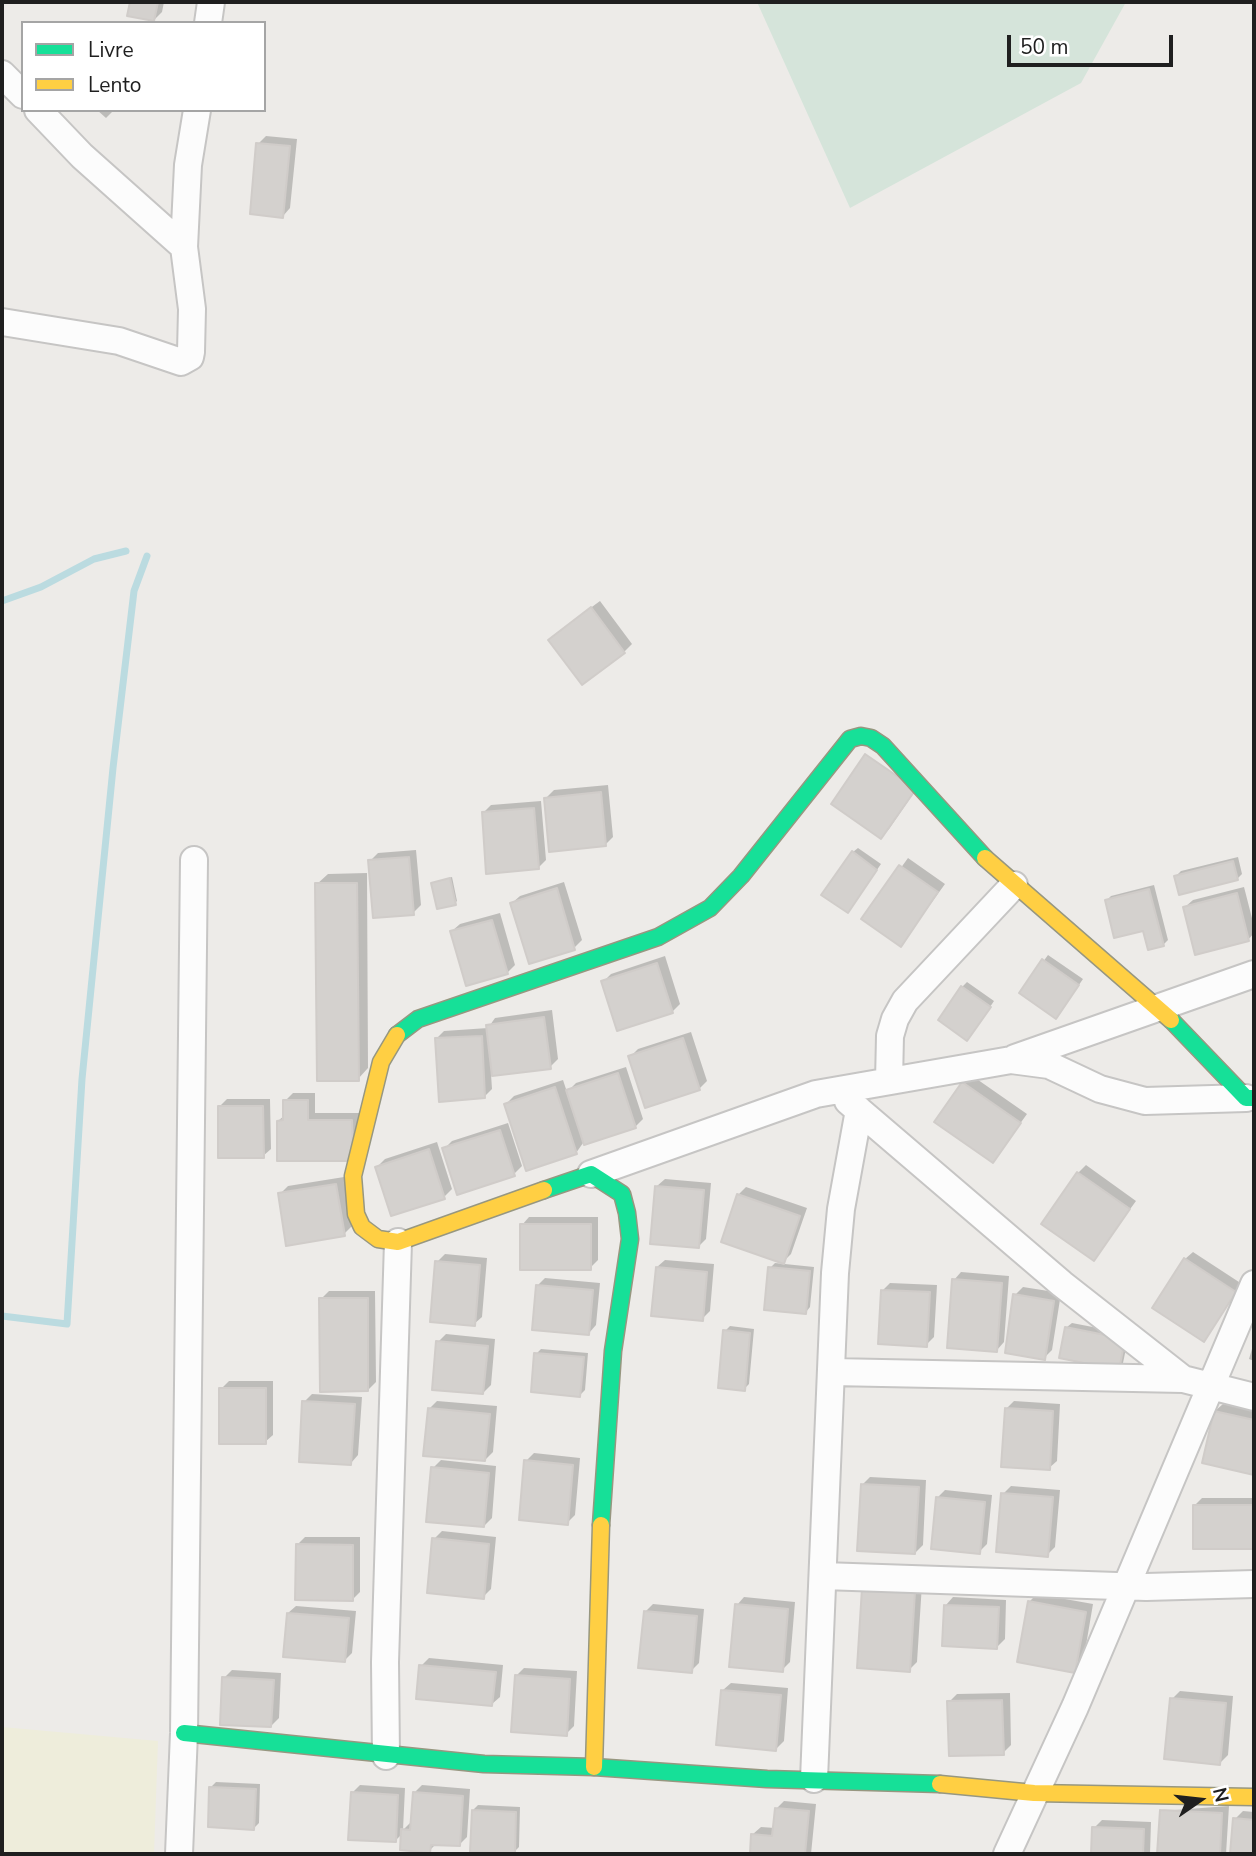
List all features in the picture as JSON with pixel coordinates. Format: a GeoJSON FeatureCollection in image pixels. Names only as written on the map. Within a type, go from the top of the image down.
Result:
{"type":"FeatureCollection","features":[{"type":"Feature","properties":{"kind":"street"},"geometry":{"type":"LineString","coordinates":[[208,21],[211,2]]}},
{"type":"Feature","properties":{"kind":"street"},"geometry":{"type":"LineString","coordinates":[[2,74],[21,93]]}},
{"type":"Feature","properties":{"kind":"street"},"geometry":{"type":"LineString","coordinates":[[40,112],[82,156],[184,247]]}},
{"type":"Feature","properties":{"kind":"street"},"geometry":{"type":"LineString","coordinates":[[2,322],[92,335],[144,348],[174,360],[186,360],[191,352],[192,309],[184,247],[188,165],[197,112]]}},
{"type":"Feature","properties":{"kind":"street"},"geometry":{"type":"LineString","coordinates":[[1250,1098],[1158,1007],[1014,885],[961,835],[883,746],[872,738],[850,739],[741,876],[702,913],[658,937],[418,1019],[395,1037],[381,1062],[353,1176],[356,1213],[362,1227],[378,1240],[398,1242],[768,1109],[836,1090],[1011,1060],[1158,1007],[1254,974]]}},
{"type":"Feature","properties":{"kind":"street"},"geometry":{"type":"LineString","coordinates":[[179,1854],[184,1733],[194,860]]}},
{"type":"Feature","properties":{"kind":"street"},"geometry":{"type":"LineString","coordinates":[[889,1081],[890,1036],[895,1019],[905,1001],[1014,885]]}},
{"type":"Feature","properties":{"kind":"street"},"geometry":{"type":"LineString","coordinates":[[1011,1060],[1049,1065],[1100,1089],[1145,1101],[1250,1098]]}},
{"type":"Feature","properties":{"kind":"street"},"geometry":{"type":"LineString","coordinates":[[836,1090],[1062,1284],[1183,1380]]}},
{"type":"Feature","properties":{"kind":"street"},"geometry":{"type":"LineString","coordinates":[[814,1779],[835,1273],[841,1209],[859,1110]]}},
{"type":"Feature","properties":{"kind":"street"},"geometry":{"type":"LineString","coordinates":[[591,1174],[622,1194],[630,1239],[612,1351],[599,1555],[594,1767]]}},
{"type":"Feature","properties":{"kind":"street"},"geometry":{"type":"LineString","coordinates":[[386,1756],[385,1662],[398,1242]]}},
{"type":"Feature","properties":{"kind":"street"},"geometry":{"type":"LineString","coordinates":[[1007,1854],[1076,1707],[1254,1284]]}},
{"type":"Feature","properties":{"kind":"street"},"geometry":{"type":"LineString","coordinates":[[832,1372],[1183,1380],[1254,1397]]}},
{"type":"Feature","properties":{"kind":"street"},"geometry":{"type":"LineString","coordinates":[[823,1576],[1125,1586],[1254,1584]]}},
{"type":"Feature","properties":{"kind":"street"},"geometry":{"type":"LineString","coordinates":[[184,1733],[386,1756],[484,1764],[594,1767],[1034,1793],[1254,1797]]}},
{"type":"Feature","properties":{"kind":"green space"},"geometry":{"type":"Polygon","coordinates":[[[2,1727],[158,1741],[154,1854],[2,1854],[2,1727]]]}},
{"type":"Feature","properties":{"kind":"shaded area"},"geometry":{"type":"Polygon","coordinates":[[[757,2],[1126,2],[1081,83],[850,208],[757,2]]]}},
{"type":"Feature","properties":{"kind":"building"},"geometry":{"type":"Polygon","coordinates":[[[130,2],[158,2],[154,21],[127,16],[130,2]]]}},
{"type":"Feature","properties":{"kind":"building"},"geometry":{"type":"Polygon","coordinates":[[[256,143],[290,146],[283,218],[250,214],[256,143]]]}},
{"type":"Feature","properties":{"kind":"building"},"geometry":{"type":"Polygon","coordinates":[[[591,607],[625,653],[582,685],[548,640],[591,607]]]}},
{"type":"Feature","properties":{"kind":"building"},"geometry":{"type":"Polygon","coordinates":[[[865,754],[916,789],[881,839],[831,804],[865,754]]]}},
{"type":"Feature","properties":{"kind":"building"},"geometry":{"type":"Polygon","coordinates":[[[601,792],[606,846],[549,852],[544,798],[601,792]]]}},
{"type":"Feature","properties":{"kind":"building"},"geometry":{"type":"Polygon","coordinates":[[[534,808],[539,869],[486,874],[482,812],[534,808]]]}},
{"type":"Feature","properties":{"kind":"building"},"geometry":{"type":"Polygon","coordinates":[[[852,851],[877,870],[848,913],[821,895],[852,851]]]}},
{"type":"Feature","properties":{"kind":"building"},"geometry":{"type":"Polygon","coordinates":[[[409,857],[414,915],[373,918],[368,860],[409,857]]]}},
{"type":"Feature","properties":{"kind":"building"},"geometry":{"type":"Polygon","coordinates":[[[1233,861],[1238,880],[1179,895],[1174,876],[1233,861]]]}},
{"type":"Feature","properties":{"kind":"building"},"geometry":{"type":"Polygon","coordinates":[[[899,865],[938,892],[901,947],[861,919],[899,865]]]}},
{"type":"Feature","properties":{"kind":"building"},"geometry":{"type":"Polygon","coordinates":[[[450,878],[456,905],[437,909],[431,883],[450,878]]]}},
{"type":"Feature","properties":{"kind":"building"},"geometry":{"type":"Polygon","coordinates":[[[315,883],[357,883],[359,1081],[317,1081],[315,883]]]}},
{"type":"Feature","properties":{"kind":"building"},"geometry":{"type":"Polygon","coordinates":[[[557,888],[575,950],[529,964],[510,903],[557,888]]]}},
{"type":"Feature","properties":{"kind":"building"},"geometry":{"type":"Polygon","coordinates":[[[1149,889],[1164,946],[1148,950],[1143,931],[1114,938],[1105,900],[1149,889]]]}},
{"type":"Feature","properties":{"kind":"building"},"geometry":{"type":"Polygon","coordinates":[[[1237,893],[1249,941],[1195,955],[1183,907],[1237,893]]]}},
{"type":"Feature","properties":{"kind":"building"},"geometry":{"type":"Polygon","coordinates":[[[492,920],[508,974],[466,986],[450,931],[492,920]]]}},
{"type":"Feature","properties":{"kind":"building"},"geometry":{"type":"Polygon","coordinates":[[[1042,959],[1079,985],[1056,1019],[1019,993],[1042,959]]]}},
{"type":"Feature","properties":{"kind":"building"},"geometry":{"type":"Polygon","coordinates":[[[657,963],[673,1013],[617,1031],[601,981],[657,963]]]}},
{"type":"Feature","properties":{"kind":"building"},"geometry":{"type":"Polygon","coordinates":[[[961,986],[991,1007],[967,1041],[938,1020],[961,986]]]}},
{"type":"Feature","properties":{"kind":"building"},"geometry":{"type":"Polygon","coordinates":[[[544,1017],[551,1069],[492,1076],[486,1025],[544,1017]]]}},
{"type":"Feature","properties":{"kind":"building"},"geometry":{"type":"Polygon","coordinates":[[[482,1036],[485,1098],[439,1102],[435,1038],[482,1036]]]}},
{"type":"Feature","properties":{"kind":"building"},"geometry":{"type":"Polygon","coordinates":[[[683,1038],[700,1090],[645,1108],[628,1056],[683,1038]]]}},
{"type":"Feature","properties":{"kind":"building"},"geometry":{"type":"Polygon","coordinates":[[[618,1073],[636,1128],[584,1145],[566,1090],[618,1073]]]}},
{"type":"Feature","properties":{"kind":"building"},"geometry":{"type":"Polygon","coordinates":[[[962,1082],[1021,1123],[993,1163],[934,1122],[962,1082]]]}},
{"type":"Feature","properties":{"kind":"building"},"geometry":{"type":"Polygon","coordinates":[[[555,1087],[577,1154],[526,1171],[504,1104],[555,1087]]]}},
{"type":"Feature","properties":{"kind":"building"},"geometry":{"type":"Polygon","coordinates":[[[283,1100],[308,1100],[308,1120],[352,1120],[353,1161],[277,1161],[277,1121],[283,1120],[283,1100]]]}},
{"type":"Feature","properties":{"kind":"building"},"geometry":{"type":"Polygon","coordinates":[[[218,1106],[263,1106],[264,1158],[218,1158],[218,1106]]]}},
{"type":"Feature","properties":{"kind":"building"},"geometry":{"type":"Polygon","coordinates":[[[500,1130],[515,1176],[457,1195],[442,1148],[500,1130]]]}},
{"type":"Feature","properties":{"kind":"building"},"geometry":{"type":"Polygon","coordinates":[[[429,1149],[445,1199],[391,1216],[375,1167],[429,1149]]]}},
{"type":"Feature","properties":{"kind":"building"},"geometry":{"type":"Polygon","coordinates":[[[1077,1172],[1130,1209],[1094,1261],[1041,1224],[1077,1172]]]}},
{"type":"Feature","properties":{"kind":"building"},"geometry":{"type":"Polygon","coordinates":[[[336,1184],[345,1236],[286,1246],[278,1193],[336,1184]]]}},
{"type":"Feature","properties":{"kind":"building"},"geometry":{"type":"Polygon","coordinates":[[[655,1186],[704,1190],[699,1248],[650,1244],[655,1186]]]}},
{"type":"Feature","properties":{"kind":"building"},"geometry":{"type":"Polygon","coordinates":[[[737,1194],[800,1216],[784,1264],[721,1242],[737,1194]]]}},
{"type":"Feature","properties":{"kind":"building"},"geometry":{"type":"Polygon","coordinates":[[[520,1224],[591,1224],[591,1270],[520,1270],[520,1224]]]}},
{"type":"Feature","properties":{"kind":"building"},"geometry":{"type":"Polygon","coordinates":[[[1184,1258],[1236,1292],[1204,1342],[1152,1308],[1184,1258]]]}},
{"type":"Feature","properties":{"kind":"building"},"geometry":{"type":"Polygon","coordinates":[[[435,1261],[480,1265],[475,1326],[430,1322],[435,1261]]]}},
{"type":"Feature","properties":{"kind":"building"},"geometry":{"type":"Polygon","coordinates":[[[656,1267],[707,1272],[703,1321],[651,1316],[656,1267]]]}},
{"type":"Feature","properties":{"kind":"building"},"geometry":{"type":"Polygon","coordinates":[[[768,1267],[810,1271],[806,1314],[764,1310],[768,1267]]]}},
{"type":"Feature","properties":{"kind":"building"},"geometry":{"type":"Polygon","coordinates":[[[952,1279],[1002,1283],[997,1352],[947,1348],[952,1279]]]}},
{"type":"Feature","properties":{"kind":"building"},"geometry":{"type":"Polygon","coordinates":[[[536,1285],[593,1290],[589,1335],[532,1330],[536,1285]]]}},
{"type":"Feature","properties":{"kind":"building"},"geometry":{"type":"Polygon","coordinates":[[[881,1290],[930,1292],[927,1347],[878,1344],[881,1290]]]}},
{"type":"Feature","properties":{"kind":"building"},"geometry":{"type":"Polygon","coordinates":[[[1013,1294],[1054,1301],[1045,1360],[1005,1353],[1013,1294]]]}},
{"type":"Feature","properties":{"kind":"building"},"geometry":{"type":"Polygon","coordinates":[[[319,1298],[368,1298],[368,1391],[320,1392],[319,1298]]]}},
{"type":"Feature","properties":{"kind":"building"},"geometry":{"type":"Polygon","coordinates":[[[1065,1327],[1125,1339],[1119,1370],[1059,1358],[1065,1327]]]}},
{"type":"Feature","properties":{"kind":"building"},"geometry":{"type":"Polygon","coordinates":[[[723,1330],[750,1333],[745,1391],[718,1388],[723,1330]]]}},
{"type":"Feature","properties":{"kind":"building"},"geometry":{"type":"Polygon","coordinates":[[[436,1341],[488,1346],[483,1394],[432,1390],[436,1341]]]}},
{"type":"Feature","properties":{"kind":"building"},"geometry":{"type":"Polygon","coordinates":[[[534,1353],[584,1357],[580,1397],[531,1392],[534,1353]]]}},
{"type":"Feature","properties":{"kind":"building"},"geometry":{"type":"Polygon","coordinates":[[[219,1388],[266,1388],[266,1444],[219,1444],[219,1388]]]}},
{"type":"Feature","properties":{"kind":"building"},"geometry":{"type":"Polygon","coordinates":[[[302,1401],[355,1404],[351,1465],[299,1462],[302,1401]]]}},
{"type":"Feature","properties":{"kind":"building"},"geometry":{"type":"Polygon","coordinates":[[[428,1408],[490,1414],[485,1461],[423,1456],[428,1408]]]}},
{"type":"Feature","properties":{"kind":"building"},"geometry":{"type":"Polygon","coordinates":[[[1005,1408],[1053,1411],[1050,1470],[1001,1467],[1005,1408]]]}},
{"type":"Feature","properties":{"kind":"building"},"geometry":{"type":"Polygon","coordinates":[[[1214,1411],[1254,1420],[1254,1475],[1202,1463],[1214,1411]]]}},
{"type":"Feature","properties":{"kind":"building"},"geometry":{"type":"Polygon","coordinates":[[[524,1460],[573,1465],[568,1525],[519,1520],[524,1460]]]}},
{"type":"Feature","properties":{"kind":"building"},"geometry":{"type":"Polygon","coordinates":[[[431,1467],[489,1473],[484,1527],[426,1522],[431,1467]]]}},
{"type":"Feature","properties":{"kind":"building"},"geometry":{"type":"Polygon","coordinates":[[[861,1484],[919,1487],[915,1554],[857,1551],[861,1484]]]}},
{"type":"Feature","properties":{"kind":"building"},"geometry":{"type":"Polygon","coordinates":[[[1001,1493],[1053,1497],[1048,1557],[996,1552],[1001,1493]]]}},
{"type":"Feature","properties":{"kind":"building"},"geometry":{"type":"Polygon","coordinates":[[[936,1497],[985,1502],[980,1554],[931,1549],[936,1497]]]}},
{"type":"Feature","properties":{"kind":"building"},"geometry":{"type":"Polygon","coordinates":[[[1193,1505],[1254,1505],[1254,1549],[1193,1549],[1193,1505]]]}},
{"type":"Feature","properties":{"kind":"building"},"geometry":{"type":"Polygon","coordinates":[[[432,1538],[489,1544],[484,1599],[427,1593],[432,1538]]]}},
{"type":"Feature","properties":{"kind":"building"},"geometry":{"type":"Polygon","coordinates":[[[296,1544],[353,1545],[353,1601],[295,1600],[296,1544]]]}},
{"type":"Feature","properties":{"kind":"building"},"geometry":{"type":"Polygon","coordinates":[[[862,1588],[915,1591],[910,1672],[857,1668],[862,1588]]]}},
{"type":"Feature","properties":{"kind":"building"},"geometry":{"type":"Polygon","coordinates":[[[1028,1601],[1086,1612],[1075,1673],[1017,1662],[1028,1601]]]}},
{"type":"Feature","properties":{"kind":"building"},"geometry":{"type":"Polygon","coordinates":[[[735,1604],[788,1609],[783,1672],[729,1667],[735,1604]]]}},
{"type":"Feature","properties":{"kind":"building"},"geometry":{"type":"Polygon","coordinates":[[[944,1605],[999,1607],[997,1649],[942,1646],[944,1605]]]}},
{"type":"Feature","properties":{"kind":"building"},"geometry":{"type":"Polygon","coordinates":[[[644,1611],[697,1616],[692,1673],[638,1668],[644,1611]]]}},
{"type":"Feature","properties":{"kind":"building"},"geometry":{"type":"Polygon","coordinates":[[[287,1613],[349,1618],[345,1662],[283,1657],[287,1613]]]}},
{"type":"Feature","properties":{"kind":"building"},"geometry":{"type":"Polygon","coordinates":[[[419,1665],[496,1672],[492,1706],[416,1699],[419,1665]]]}},
{"type":"Feature","properties":{"kind":"building"},"geometry":{"type":"Polygon","coordinates":[[[515,1675],[570,1679],[567,1736],[511,1732],[515,1675]]]}},
{"type":"Feature","properties":{"kind":"building"},"geometry":{"type":"Polygon","coordinates":[[[222,1677],[274,1680],[271,1727],[220,1725],[222,1677]]]}},
{"type":"Feature","properties":{"kind":"building"},"geometry":{"type":"Polygon","coordinates":[[[721,1690],[781,1695],[776,1751],[716,1745],[721,1690]]]}},
{"type":"Feature","properties":{"kind":"building"},"geometry":{"type":"Polygon","coordinates":[[[1170,1698],[1226,1703],[1220,1765],[1164,1759],[1170,1698]]]}},
{"type":"Feature","properties":{"kind":"building"},"geometry":{"type":"Polygon","coordinates":[[[1002,1700],[1004,1755],[949,1756],[947,1701],[1002,1700]]]}},
{"type":"Feature","properties":{"kind":"building"},"geometry":{"type":"Polygon","coordinates":[[[209,1787],[256,1789],[254,1830],[208,1827],[209,1787]]]}},
{"type":"Feature","properties":{"kind":"building"},"geometry":{"type":"Polygon","coordinates":[[[351,1792],[398,1795],[396,1842],[348,1840],[351,1792]]]}},
{"type":"Feature","properties":{"kind":"building"},"geometry":{"type":"Polygon","coordinates":[[[413,1792],[463,1796],[460,1846],[431,1845],[430,1853],[400,1850],[401,1829],[410,1830],[413,1792]]]}},
{"type":"Feature","properties":{"kind":"building"},"geometry":{"type":"Polygon","coordinates":[[[775,1808],[809,1811],[805,1854],[750,1854],[751,1834],[772,1836],[775,1808]]]}},
{"type":"Feature","properties":{"kind":"building"},"geometry":{"type":"Polygon","coordinates":[[[472,1810],[516,1812],[515,1853],[470,1852],[472,1810]]]}},
{"type":"Feature","properties":{"kind":"building"},"geometry":{"type":"Polygon","coordinates":[[[1160,1810],[1222,1813],[1220,1854],[1157,1854],[1160,1810]]]}},
{"type":"Feature","properties":{"kind":"building"},"geometry":{"type":"Polygon","coordinates":[[[1233,1818],[1254,1820],[1254,1854],[1230,1854],[1233,1818]]]}},
{"type":"Feature","properties":{"kind":"building"},"geometry":{"type":"Polygon","coordinates":[[[1092,1827],[1144,1829],[1143,1854],[1091,1854],[1092,1827]]]}},
{"type":"Feature","properties":{"kind":"waterway"},"geometry":{"type":"LineString","coordinates":[[2,601],[41,587],[94,559],[126,551]]}},
{"type":"Feature","properties":{"kind":"waterway"},"geometry":{"type":"LineString","coordinates":[[2,1316],[67,1324],[82,1079],[113,768],[134,591],[147,556]]}},
{"type":"Feature","properties":{"kind":"traffic: fast"},"geometry":{"type":"LineString","coordinates":[[397,1035],[418,1019],[658,937],[710,908],[741,876],[850,739],[861,736],[871,738],[883,746],[985,858]]}},
{"type":"Feature","properties":{"kind":"traffic: fast"},"geometry":{"type":"LineString","coordinates":[[1171,1020],[1246,1098],[1254,1098]]}},
{"type":"Feature","properties":{"kind":"traffic: fast"},"geometry":{"type":"LineString","coordinates":[[544,1190],[591,1174],[622,1194],[627,1213],[630,1239],[613,1351],[601,1525]]}},
{"type":"Feature","properties":{"kind":"traffic: fast"},"geometry":{"type":"LineString","coordinates":[[184,1733],[484,1764],[594,1767],[767,1779],[940,1784]]}},
{"type":"Feature","properties":{"kind":"traffic: slow"},"geometry":{"type":"LineString","coordinates":[[985,858],[1171,1020]]}},
{"type":"Feature","properties":{"kind":"traffic: slow"},"geometry":{"type":"LineString","coordinates":[[397,1035],[381,1062],[353,1176],[356,1214],[362,1227],[378,1239],[398,1242],[544,1190]]}},
{"type":"Feature","properties":{"kind":"traffic: slow"},"geometry":{"type":"LineString","coordinates":[[594,1767],[601,1525]]}},
{"type":"Feature","properties":{"kind":"traffic: slow"},"geometry":{"type":"LineString","coordinates":[[940,1784],[1034,1793],[1254,1797]]}}]}
